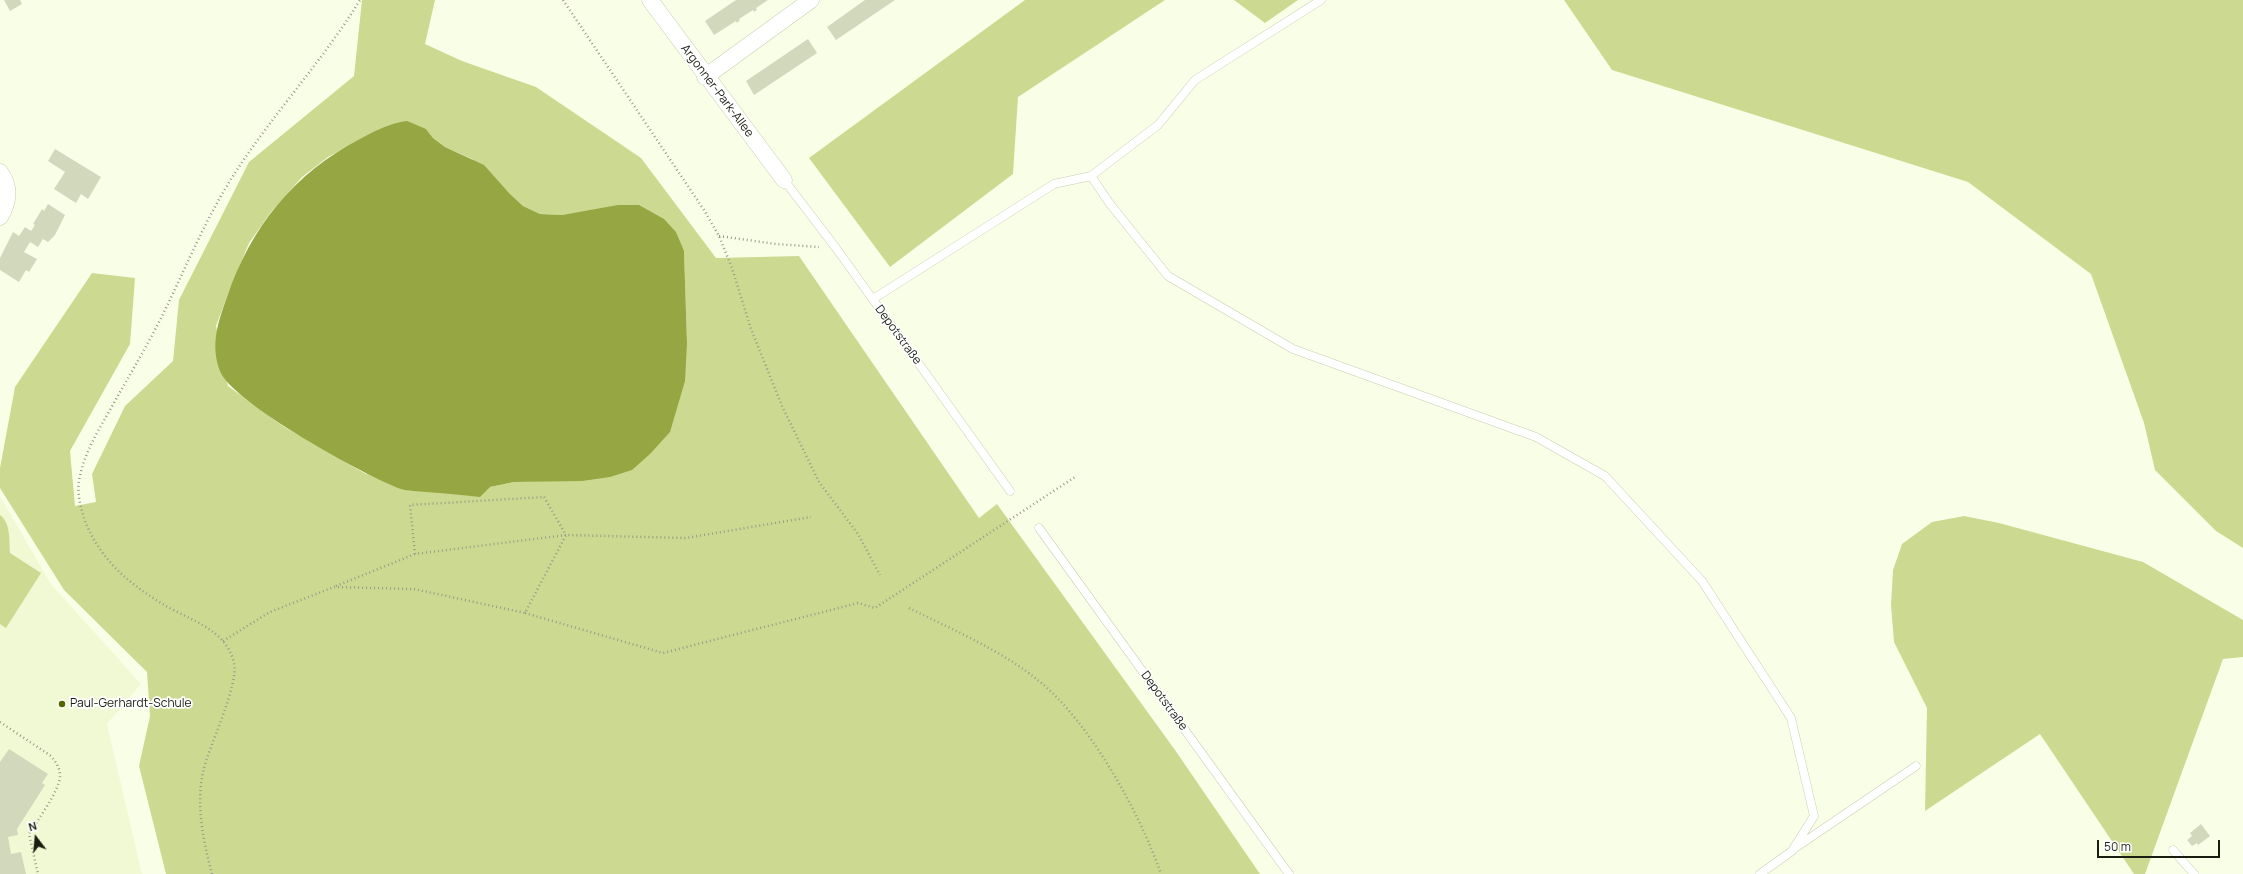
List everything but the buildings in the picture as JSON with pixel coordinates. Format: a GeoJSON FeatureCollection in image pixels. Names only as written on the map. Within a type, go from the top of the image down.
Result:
{"type":"FeatureCollection","features":[{"type":"Feature","properties":{"kind":"street","name":"Argonner-Park-Allee"},"geometry":{"type":"LineString","coordinates":[[650,0],[705,77],[784,180]]}},
{"type":"Feature","properties":{"kind":"street"},"geometry":{"type":"LineString","coordinates":[[705,77],[811,0]]}},
{"type":"Feature","properties":{"kind":"street"},"geometry":{"type":"LineString","coordinates":[[0,172],[8,187],[5,208],[0,217]]}},
{"type":"Feature","properties":{"kind":"lane"},"geometry":{"type":"LineString","coordinates":[[873,299],[1054,184],[1092,176],[1158,125],[1195,80],[1321,0]]}},
{"type":"Feature","properties":{"kind":"lane"},"geometry":{"type":"LineString","coordinates":[[1092,176],[1110,204],[1168,276],[1293,348],[1536,437],[1605,476],[1702,581],[1791,718],[1814,816],[1792,851]]}},
{"type":"Feature","properties":{"kind":"lane","name":"Depotstraße"},"geometry":{"type":"LineString","coordinates":[[784,180],[836,248],[1010,491]]}},
{"type":"Feature","properties":{"kind":"lane","name":"Depotstraße"},"geometry":{"type":"LineString","coordinates":[[1039,528],[1289,874]]}},
{"type":"Feature","properties":{"kind":"lane"},"geometry":{"type":"LineString","coordinates":[[1760,874],[1916,766]]}},
{"type":"Feature","properties":{"kind":"lane"},"geometry":{"type":"LineString","coordinates":[[2173,850],[2194,874]]}},
{"type":"Feature","properties":{"kind":"path"},"geometry":{"type":"LineString","coordinates":[[212,874],[202,825],[199,794],[209,752],[234,679],[235,666],[231,653],[216,632],[160,603],[131,582],[107,560],[95,544],[84,517],[78,497],[79,478],[93,439],[157,325],[207,221],[233,177],[336,38],[360,0]]}},
{"type":"Feature","properties":{"kind":"path"},"geometry":{"type":"LineString","coordinates":[[563,0],[695,197],[719,236],[732,268],[751,329],[782,406],[819,482],[858,534],[880,575]]}},
{"type":"Feature","properties":{"kind":"path"},"geometry":{"type":"LineString","coordinates":[[719,236],[776,244],[836,248]]}},
{"type":"Feature","properties":{"kind":"path"},"geometry":{"type":"LineString","coordinates":[[334,587],[414,589],[525,613],[663,653],[858,603],[875,608],[1075,477]]}},
{"type":"Feature","properties":{"kind":"path"},"geometry":{"type":"LineString","coordinates":[[415,554],[410,505],[544,497],[566,535]]}},
{"type":"Feature","properties":{"kind":"path"},"geometry":{"type":"LineString","coordinates":[[223,641],[270,612],[415,554],[566,535],[686,538],[811,517]]}},
{"type":"Feature","properties":{"kind":"path"},"geometry":{"type":"LineString","coordinates":[[525,613],[566,535]]}},
{"type":"Feature","properties":{"kind":"path"},"geometry":{"type":"LineString","coordinates":[[909,608],[1003,655],[1040,681],[1075,718],[1107,765],[1137,816],[1161,874]]}},
{"type":"Feature","properties":{"kind":"path"},"geometry":{"type":"LineString","coordinates":[[0,722],[51,756],[57,763],[59,770],[60,776],[56,788],[29,834],[38,874]]}},
{"type":"Feature","properties":{"kind":"shaded area"},"geometry":{"type":"Polygon","coordinates":[[[362,0],[435,0],[425,44],[462,61],[536,87],[641,158],[716,258],[799,256],[979,518],[997,504],[1175,750],[1260,874],[166,874],[139,766],[150,716],[147,672],[64,590],[0,488],[0,468],[15,387],[92,273],[135,278],[130,344],[70,451],[75,506],[96,502],[92,474],[125,406],[173,361],[179,300],[249,162],[354,76],[362,0]],[[380,129],[328,157],[302,177],[271,212],[249,243],[216,326],[228,386],[283,426],[366,474],[490,487],[514,482],[543,481],[687,343],[684,251],[588,211],[562,215],[540,214],[523,206],[472,159],[445,147],[433,138],[426,129],[380,129]]]}},
{"type":"Feature","properties":{"kind":"shaded area"},"geometry":{"type":"Polygon","coordinates":[[[1025,0],[1165,0],[1018,97],[1013,174],[890,267],[809,158],[1025,0]]]}},
{"type":"Feature","properties":{"kind":"shaded area"},"geometry":{"type":"Polygon","coordinates":[[[1234,0],[1298,0],[1265,23],[1234,0]]]}},
{"type":"Feature","properties":{"kind":"shaded area"},"geometry":{"type":"Polygon","coordinates":[[[1564,0],[2243,0],[2243,548],[2216,531],[2155,470],[2144,423],[2091,274],[1968,182],[1612,70],[1564,0]]]}},
{"type":"Feature","properties":{"kind":"shaded area"},"geometry":{"type":"Polygon","coordinates":[[[407,121],[426,129],[433,138],[445,147],[484,165],[523,206],[540,214],[562,215],[618,205],[639,205],[664,219],[676,232],[684,251],[687,343],[685,381],[670,432],[650,454],[632,470],[610,477],[582,481],[514,482],[490,487],[480,497],[401,489],[384,482],[332,455],[273,419],[248,401],[230,384],[220,371],[215,343],[218,325],[237,272],[248,248],[262,225],[277,205],[295,186],[314,169],[336,153],[377,130],[389,125],[407,121]]]}},
{"type":"Feature","properties":{"kind":"shaded area","name":"Paul-Gerhardt-Schule"},"geometry":{"type":"Polygon","coordinates":[[[0,496],[51,584],[141,684],[107,724],[142,874],[0,874],[0,496]]]}},
{"type":"Feature","properties":{"kind":"shaded area"},"geometry":{"type":"Polygon","coordinates":[[[0,515],[4,518],[8,527],[10,553],[41,573],[6,628],[0,624],[0,515]]]}},
{"type":"Feature","properties":{"kind":"shaded area"},"geometry":{"type":"Polygon","coordinates":[[[1964,516],[1999,523],[2143,562],[2243,620],[2243,657],[2223,659],[2145,874],[2134,874],[2040,734],[1925,811],[1927,708],[1894,642],[1891,605],[1893,570],[1902,544],[1932,522],[1964,516]]]}},
{"type":"Feature","properties":{"kind":"place","name":"Paul-Gerhardt-Schule"},"geometry":{"type":"Point","coordinates":[62,704]}}]}
